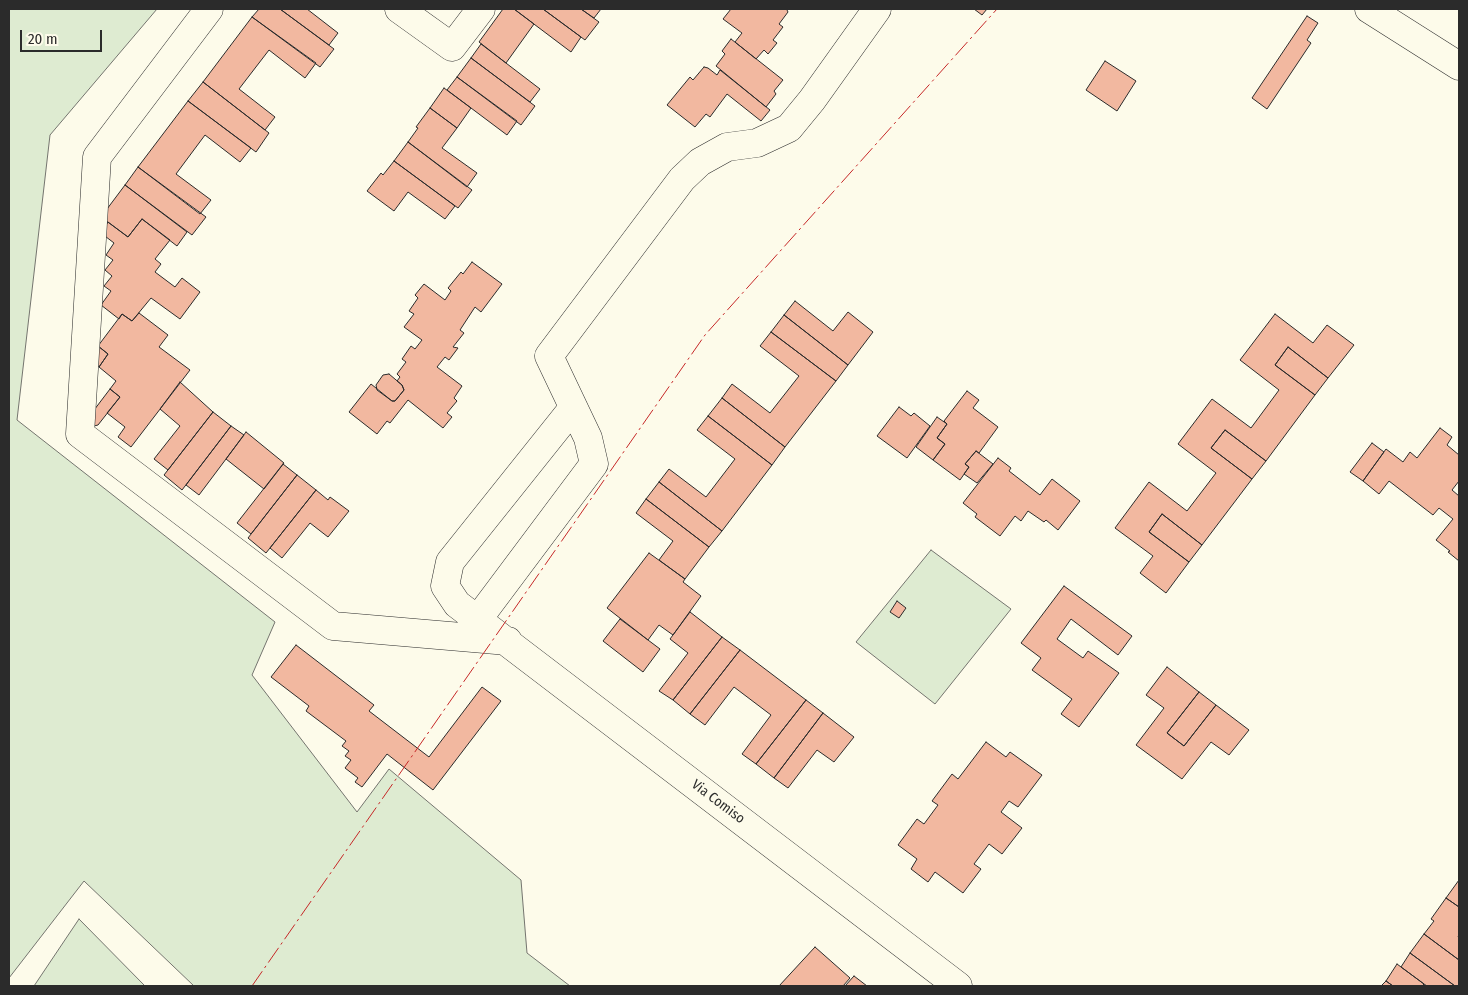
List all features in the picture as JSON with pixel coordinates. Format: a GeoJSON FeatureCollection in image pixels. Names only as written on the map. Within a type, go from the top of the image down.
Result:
{"type":"FeatureCollection","features":[{"type":"Feature","properties":{"kind":"street"},"geometry":{"type":"LineString","coordinates":[[209,9],[97,157],[80,434],[333,626],[508,641]]}},
{"type":"Feature","properties":{"kind":"street"},"geometry":{"type":"LineString","coordinates":[[398,9],[452,48],[480,9]]}},
{"type":"Feature","properties":{"kind":"street"},"geometry":{"type":"LineString","coordinates":[[478,619],[594,464],[588,438],[549,356],[682,179],[700,162],[727,147],[757,143],[789,128],[812,100],[877,9]]}},
{"type":"Feature","properties":{"kind":"street"},"geometry":{"type":"LineString","coordinates":[[1369,9],[1459,66]]}},
{"type":"Feature","properties":{"kind":"street","name":"Via Comiso"},"geometry":{"type":"LineString","coordinates":[[573,408],[450,562],[445,586],[457,604],[958,986]]}},
{"type":"Feature","properties":{"kind":"green space"},"geometry":{"type":"Polygon","coordinates":[[[9,9],[157,9],[50,135],[17,420],[275,622],[252,675],[357,812],[389,769],[521,880],[527,953],[570,986],[194,986],[84,881],[9,978],[9,9]]]}},
{"type":"Feature","properties":{"kind":"green space"},"geometry":{"type":"Polygon","coordinates":[[[931,550],[1011,609],[935,704],[856,642],[931,550]]]}},
{"type":"Feature","properties":{"kind":"green space"},"geometry":{"type":"Polygon","coordinates":[[[79,919],[145,986],[34,986],[79,919]]]}},
{"type":"Feature","properties":{"kind":"building"},"geometry":{"type":"Polygon","coordinates":[[[259,9],[280,9],[334,49],[320,67],[252,17],[259,9]]]}},
{"type":"Feature","properties":{"kind":"building"},"geometry":{"type":"Polygon","coordinates":[[[280,9],[307,9],[338,33],[329,45],[280,9]]]}},
{"type":"Feature","properties":{"kind":"building"},"geometry":{"type":"Polygon","coordinates":[[[503,9],[514,9],[534,24],[506,63],[479,42],[503,9]]]}},
{"type":"Feature","properties":{"kind":"building"},"geometry":{"type":"Polygon","coordinates":[[[514,9],[543,9],[581,37],[571,52],[514,9]]]}},
{"type":"Feature","properties":{"kind":"building"},"geometry":{"type":"Polygon","coordinates":[[[543,9],[581,9],[599,22],[585,40],[543,9]]]}},
{"type":"Feature","properties":{"kind":"building"},"geometry":{"type":"Polygon","coordinates":[[[581,9],[601,9],[594,18],[581,9]]]}},
{"type":"Feature","properties":{"kind":"building"},"geometry":{"type":"Polygon","coordinates":[[[731,9],[788,9],[788,12],[779,24],[783,27],[773,40],[777,43],[768,54],[764,50],[756,59],[735,42],[742,33],[723,19],[731,9]]]}},
{"type":"Feature","properties":{"kind":"building"},"geometry":{"type":"Polygon","coordinates":[[[974,9],[987,9],[982,15],[974,9]]]}},
{"type":"Feature","properties":{"kind":"building"},"geometry":{"type":"Polygon","coordinates":[[[1307,16],[1318,23],[1307,40],[1311,43],[1267,109],[1252,98],[1307,16]]]}},
{"type":"Feature","properties":{"kind":"building"},"geometry":{"type":"Polygon","coordinates":[[[252,17],[316,63],[305,78],[269,50],[239,89],[275,117],[265,130],[203,82],[252,17]]]}},
{"type":"Feature","properties":{"kind":"building"},"geometry":{"type":"Polygon","coordinates":[[[731,39],[783,80],[774,91],[776,94],[766,107],[716,66],[725,54],[722,51],[731,39]]]}},
{"type":"Feature","properties":{"kind":"building"},"geometry":{"type":"Polygon","coordinates":[[[481,44],[540,89],[530,102],[471,58],[481,44]]]}},
{"type":"Feature","properties":{"kind":"building"},"geometry":{"type":"Polygon","coordinates":[[[471,58],[535,106],[521,125],[457,77],[471,58]]]}},
{"type":"Feature","properties":{"kind":"building"},"geometry":{"type":"Polygon","coordinates":[[[1105,61],[1136,81],[1117,111],[1086,90],[1105,61]]]}},
{"type":"Feature","properties":{"kind":"building"},"geometry":{"type":"Polygon","coordinates":[[[704,67],[717,75],[720,70],[770,110],[761,121],[727,94],[710,117],[706,114],[695,127],[667,105],[690,77],[693,80],[704,67]]]}},
{"type":"Feature","properties":{"kind":"building"},"geometry":{"type":"Polygon","coordinates":[[[457,77],[517,121],[507,135],[447,90],[457,77]]]}},
{"type":"Feature","properties":{"kind":"building"},"geometry":{"type":"Polygon","coordinates":[[[203,82],[269,133],[256,152],[188,101],[203,82]]]}},
{"type":"Feature","properties":{"kind":"building"},"geometry":{"type":"Polygon","coordinates":[[[444,88],[471,108],[457,128],[430,108],[444,88]]]}},
{"type":"Feature","properties":{"kind":"building"},"geometry":{"type":"Polygon","coordinates":[[[188,101],[251,148],[240,162],[205,135],[176,174],[211,200],[200,214],[138,167],[188,101]]]}},
{"type":"Feature","properties":{"kind":"building"},"geometry":{"type":"Polygon","coordinates":[[[430,108],[457,128],[442,148],[477,173],[467,187],[408,142],[430,108]]]}},
{"type":"Feature","properties":{"kind":"building"},"geometry":{"type":"Polygon","coordinates":[[[408,142],[472,190],[458,208],[394,161],[408,142]]]}},
{"type":"Feature","properties":{"kind":"building"},"geometry":{"type":"Polygon","coordinates":[[[394,161],[455,206],[445,219],[408,192],[394,211],[367,191],[381,173],[383,175],[394,161]]]}},
{"type":"Feature","properties":{"kind":"building"},"geometry":{"type":"Polygon","coordinates":[[[138,167],[206,217],[192,235],[125,185],[138,167]]]}},
{"type":"Feature","properties":{"kind":"building"},"geometry":{"type":"Polygon","coordinates":[[[125,185],[187,232],[177,246],[142,219],[128,237],[101,217],[125,185]]]}},
{"type":"Feature","properties":{"kind":"building"},"geometry":{"type":"Polygon","coordinates":[[[142,219],[170,240],[155,259],[161,264],[155,272],[175,287],[182,278],[200,292],[180,319],[151,298],[132,321],[122,314],[119,319],[101,305],[111,291],[104,286],[112,276],[105,270],[113,260],[106,255],[114,243],[101,233],[108,222],[128,237],[142,219]]]}},
{"type":"Feature","properties":{"kind":"building"},"geometry":{"type":"Polygon","coordinates":[[[472,262],[502,284],[481,312],[475,307],[460,330],[464,333],[453,347],[458,348],[449,360],[445,357],[437,367],[462,386],[454,398],[457,401],[447,413],[452,417],[443,428],[408,400],[390,423],[387,421],[377,434],[349,412],[371,384],[392,401],[395,401],[404,390],[397,381],[400,377],[397,374],[406,362],[402,359],[411,346],[415,349],[422,340],[404,327],[414,314],[409,311],[418,298],[415,295],[424,284],[445,300],[451,291],[448,288],[461,272],[463,274],[472,262]]]}},
{"type":"Feature","properties":{"kind":"building"},"geometry":{"type":"Polygon","coordinates":[[[795,301],[833,331],[848,312],[873,332],[848,365],[784,315],[795,301]]]}},
{"type":"Feature","properties":{"kind":"building"},"geometry":{"type":"Polygon","coordinates":[[[139,313],[168,335],[159,347],[190,370],[131,447],[118,437],[125,427],[107,413],[120,397],[110,389],[116,381],[99,367],[108,354],[98,346],[122,314],[132,321],[139,313]]]}},
{"type":"Feature","properties":{"kind":"building"},"geometry":{"type":"Polygon","coordinates":[[[1275,314],[1313,343],[1327,325],[1354,345],[1328,378],[1288,347],[1275,365],[1315,395],[1266,461],[1225,430],[1211,448],[1252,479],[1202,545],[1162,514],[1149,532],[1189,562],[1166,593],[1140,573],[1153,556],[1115,528],[1149,482],[1187,511],[1216,473],[1178,444],[1212,399],[1251,428],[1279,390],[1240,360],[1275,314]]]}},
{"type":"Feature","properties":{"kind":"building"},"geometry":{"type":"Polygon","coordinates":[[[784,315],[848,365],[836,381],[771,332],[784,315]]]}},
{"type":"Feature","properties":{"kind":"building"},"geometry":{"type":"Polygon","coordinates":[[[771,332],[836,381],[785,447],[722,398],[732,384],[770,413],[799,376],[760,346],[771,332]]]}},
{"type":"Feature","properties":{"kind":"building"},"geometry":{"type":"Polygon","coordinates":[[[98,346],[108,354],[99,367],[88,359],[98,346]]]}},
{"type":"Feature","properties":{"kind":"building"},"geometry":{"type":"Polygon","coordinates":[[[1288,347],[1328,378],[1315,395],[1275,365],[1288,347]]]}},
{"type":"Feature","properties":{"kind":"building"},"geometry":{"type":"Polygon","coordinates":[[[389,374],[402,385],[404,390],[395,401],[392,401],[377,390],[376,385],[383,375],[389,374]]]}},
{"type":"Feature","properties":{"kind":"building"},"geometry":{"type":"Polygon","coordinates":[[[180,382],[213,412],[168,470],[154,459],[180,426],[160,409],[180,382]]]}},
{"type":"Feature","properties":{"kind":"building"},"geometry":{"type":"Polygon","coordinates":[[[110,389],[120,397],[98,425],[94,426],[88,418],[110,389]]]}},
{"type":"Feature","properties":{"kind":"building"},"geometry":{"type":"Polygon","coordinates":[[[967,391],[979,400],[973,408],[998,427],[979,453],[976,451],[965,464],[969,467],[960,480],[933,460],[945,444],[937,438],[947,424],[944,421],[967,391]]]}},
{"type":"Feature","properties":{"kind":"building"},"geometry":{"type":"Polygon","coordinates":[[[722,398],[785,447],[772,465],[708,416],[722,398]]]}},
{"type":"Feature","properties":{"kind":"building"},"geometry":{"type":"Polygon","coordinates":[[[899,407],[911,416],[914,413],[930,426],[907,458],[877,436],[899,407]]]}},
{"type":"Feature","properties":{"kind":"building"},"geometry":{"type":"Polygon","coordinates":[[[213,412],[231,426],[182,490],[164,475],[213,412]]]}},
{"type":"Feature","properties":{"kind":"building"},"geometry":{"type":"Polygon","coordinates":[[[708,416],[772,465],[722,531],[659,482],[669,469],[706,497],[735,459],[697,430],[708,416]]]}},
{"type":"Feature","properties":{"kind":"building"},"geometry":{"type":"Polygon","coordinates":[[[937,417],[947,424],[937,438],[945,444],[933,460],[916,447],[937,417]]]}},
{"type":"Feature","properties":{"kind":"building"},"geometry":{"type":"Polygon","coordinates":[[[231,426],[244,435],[199,495],[186,485],[231,426]]]}},
{"type":"Feature","properties":{"kind":"building"},"geometry":{"type":"Polygon","coordinates":[[[1440,428],[1452,437],[1447,445],[1459,455],[1459,481],[1452,490],[1459,496],[1459,561],[1436,540],[1453,519],[1439,508],[1433,515],[1389,481],[1379,494],[1363,481],[1386,449],[1403,462],[1410,452],[1417,458],[1440,428]]]}},
{"type":"Feature","properties":{"kind":"building"},"geometry":{"type":"Polygon","coordinates":[[[1225,430],[1266,461],[1252,479],[1211,448],[1225,430]]]}},
{"type":"Feature","properties":{"kind":"building"},"geometry":{"type":"Polygon","coordinates":[[[246,432],[284,463],[264,489],[226,459],[246,432]]]}},
{"type":"Feature","properties":{"kind":"building"},"geometry":{"type":"Polygon","coordinates":[[[1372,443],[1384,452],[1363,481],[1350,472],[1372,443]]]}},
{"type":"Feature","properties":{"kind":"building"},"geometry":{"type":"Polygon","coordinates":[[[976,451],[993,464],[977,483],[964,474],[969,467],[965,464],[976,451]]]}},
{"type":"Feature","properties":{"kind":"building"},"geometry":{"type":"Polygon","coordinates":[[[998,458],[1011,468],[1009,471],[1040,495],[1052,479],[1080,501],[1058,530],[1046,520],[1044,522],[1028,511],[1021,521],[1015,516],[1000,536],[975,517],[977,514],[963,503],[998,458]]]}},
{"type":"Feature","properties":{"kind":"building"},"geometry":{"type":"Polygon","coordinates":[[[283,464],[297,475],[251,534],[237,523],[283,464]]]}},
{"type":"Feature","properties":{"kind":"building"},"geometry":{"type":"Polygon","coordinates":[[[297,475],[316,490],[266,553],[248,538],[297,475]]]}},
{"type":"Feature","properties":{"kind":"building"},"geometry":{"type":"Polygon","coordinates":[[[659,482],[722,531],[709,547],[646,499],[659,482]]]}},
{"type":"Feature","properties":{"kind":"building"},"geometry":{"type":"Polygon","coordinates":[[[316,490],[328,500],[330,497],[349,511],[328,537],[310,523],[282,558],[270,548],[316,490]]]}},
{"type":"Feature","properties":{"kind":"building"},"geometry":{"type":"Polygon","coordinates":[[[646,499],[709,547],[685,579],[659,560],[673,541],[636,513],[646,499]]]}},
{"type":"Feature","properties":{"kind":"building"},"geometry":{"type":"Polygon","coordinates":[[[1162,514],[1202,545],[1189,562],[1149,532],[1162,514]]]}},
{"type":"Feature","properties":{"kind":"building"},"geometry":{"type":"Polygon","coordinates":[[[649,553],[685,579],[683,582],[701,596],[673,635],[659,625],[648,640],[607,608],[649,553]]]}},
{"type":"Feature","properties":{"kind":"building"},"geometry":{"type":"Polygon","coordinates":[[[1064,586],[1132,636],[1118,655],[1071,619],[1057,639],[1083,658],[1088,651],[1119,673],[1079,727],[1061,714],[1072,699],[1032,670],[1041,658],[1021,643],[1064,586]]]}},
{"type":"Feature","properties":{"kind":"building"},"geometry":{"type":"Polygon","coordinates":[[[897,601],[906,608],[899,618],[890,612],[897,601]]]}},
{"type":"Feature","properties":{"kind":"building"},"geometry":{"type":"Polygon","coordinates":[[[690,612],[722,637],[673,700],[659,691],[688,653],[670,639],[690,612]]]}},
{"type":"Feature","properties":{"kind":"building"},"geometry":{"type":"Polygon","coordinates":[[[620,619],[660,649],[643,672],[603,641],[620,619]]]}},
{"type":"Feature","properties":{"kind":"building"},"geometry":{"type":"Polygon","coordinates":[[[722,637],[740,650],[690,714],[673,700],[722,637]]]}},
{"type":"Feature","properties":{"kind":"building"},"geometry":{"type":"Polygon","coordinates":[[[296,645],[374,705],[369,711],[429,757],[482,687],[501,701],[433,790],[387,754],[362,787],[355,782],[358,778],[345,768],[351,760],[345,756],[349,751],[342,746],[346,741],[306,711],[309,706],[271,677],[296,645]]]}},
{"type":"Feature","properties":{"kind":"building"},"geometry":{"type":"Polygon","coordinates":[[[740,650],[806,700],[756,764],[742,754],[771,715],[734,687],[705,725],[690,714],[740,650]]]}},
{"type":"Feature","properties":{"kind":"building"},"geometry":{"type":"Polygon","coordinates":[[[1167,667],[1199,692],[1167,733],[1184,746],[1216,705],[1249,730],[1229,755],[1211,742],[1182,779],[1136,745],[1164,708],[1146,695],[1167,667]]]}},
{"type":"Feature","properties":{"kind":"building"},"geometry":{"type":"Polygon","coordinates":[[[1199,692],[1216,705],[1184,746],[1167,733],[1199,692]]]}},
{"type":"Feature","properties":{"kind":"building"},"geometry":{"type":"Polygon","coordinates":[[[806,700],[823,713],[774,778],[756,764],[806,700]]]}},
{"type":"Feature","properties":{"kind":"building"},"geometry":{"type":"Polygon","coordinates":[[[823,713],[854,737],[834,762],[817,750],[788,788],[774,778],[823,713]]]}},
{"type":"Feature","properties":{"kind":"building"},"geometry":{"type":"Polygon","coordinates":[[[986,742],[1006,757],[1010,752],[1042,775],[1018,807],[1009,801],[1001,812],[1022,828],[1002,854],[989,844],[974,864],[981,869],[963,893],[935,872],[928,882],[911,869],[917,859],[898,845],[917,819],[924,824],[938,805],[932,801],[952,774],[958,779],[986,742]]]}},
{"type":"Feature","properties":{"kind":"building"},"geometry":{"type":"Polygon","coordinates":[[[1459,880],[1459,907],[1446,898],[1459,880]]]}},
{"type":"Feature","properties":{"kind":"building"},"geometry":{"type":"Polygon","coordinates":[[[1446,898],[1459,907],[1459,960],[1424,934],[1434,921],[1431,919],[1446,898]]]}},
{"type":"Feature","properties":{"kind":"building"},"geometry":{"type":"Polygon","coordinates":[[[1424,934],[1459,960],[1459,986],[1455,986],[1410,953],[1424,934]]]}},
{"type":"Feature","properties":{"kind":"building"},"geometry":{"type":"Polygon","coordinates":[[[815,947],[850,978],[843,986],[779,986],[815,947]]]}},
{"type":"Feature","properties":{"kind":"building"},"geometry":{"type":"Polygon","coordinates":[[[1410,953],[1455,986],[1427,986],[1424,984],[1401,967],[1410,953]]]}},
{"type":"Feature","properties":{"kind":"building"},"geometry":{"type":"Polygon","coordinates":[[[1397,964],[1424,984],[1422,986],[1393,986],[1386,981],[1397,964]]]}},
{"type":"Feature","properties":{"kind":"building"},"geometry":{"type":"Polygon","coordinates":[[[854,976],[867,986],[845,986],[854,976]]]}},
{"type":"Feature","properties":{"kind":"building"},"geometry":{"type":"Polygon","coordinates":[[[1386,981],[1393,986],[1381,986],[1386,981]]]}},
{"type":"Feature","properties":{"kind":"power"},"geometry":{"type":"LineString","coordinates":[[252,986],[705,335],[997,9]]}}]}
